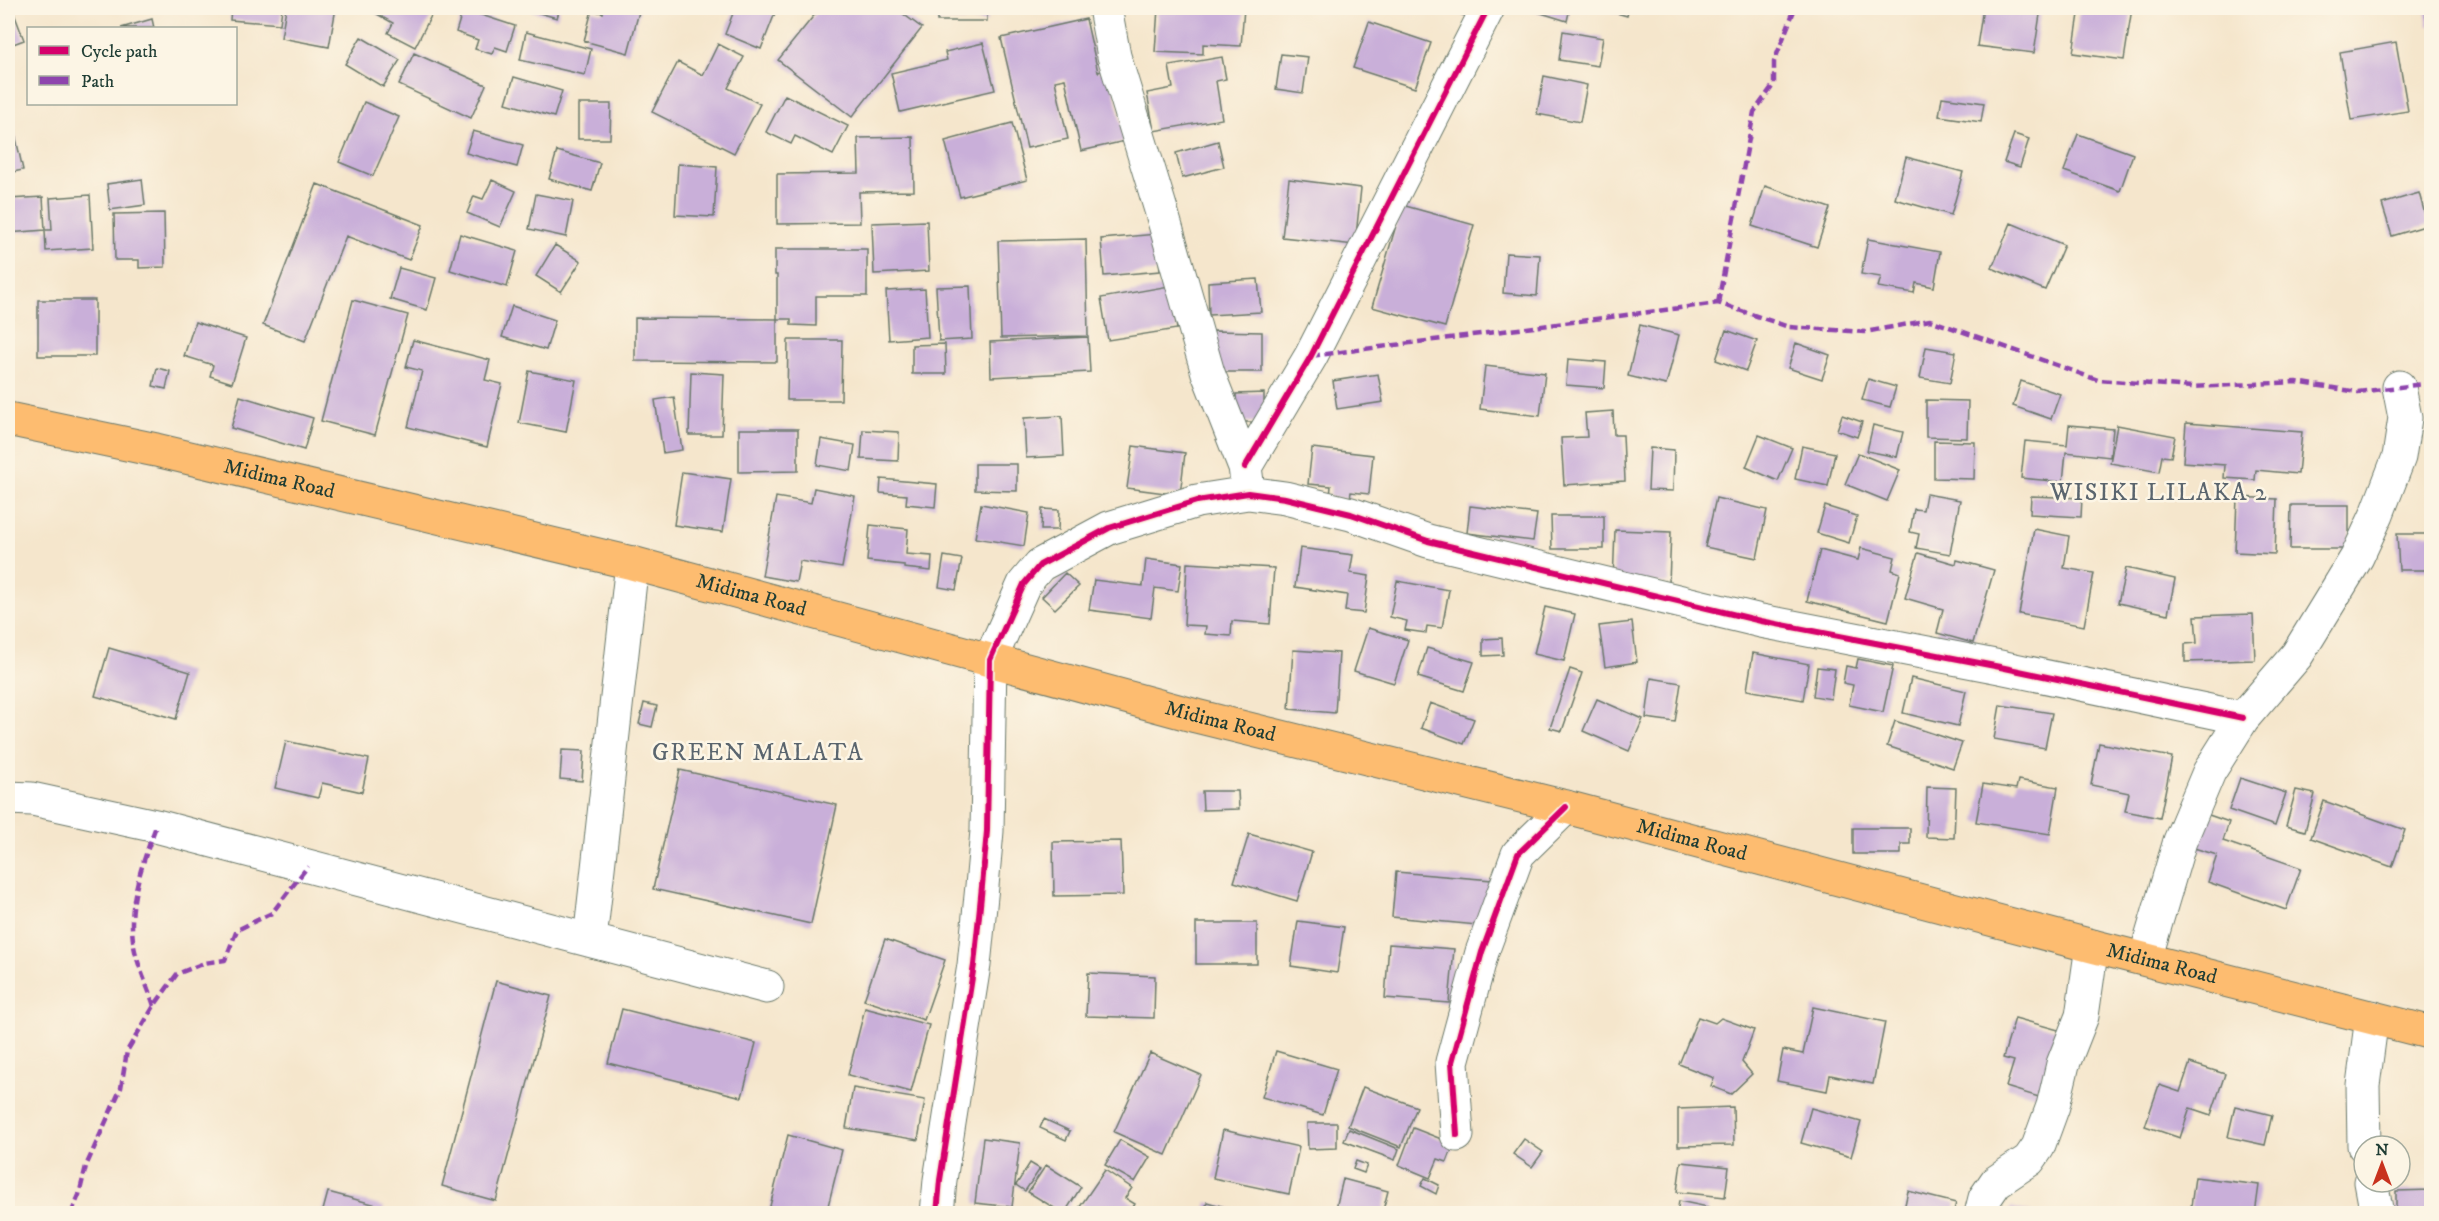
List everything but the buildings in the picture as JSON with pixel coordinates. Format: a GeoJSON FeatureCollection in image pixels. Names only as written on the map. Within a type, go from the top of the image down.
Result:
{"type":"FeatureCollection","features":[{"type":"Feature","properties":{"kind":"main road","name":"Midima Road"},"geometry":{"type":"LineString","coordinates":[[8,419],[156,450],[632,563],[1196,716],[1566,807],[2432,1033]]}},
{"type":"Feature","properties":{"kind":"street"},"geometry":{"type":"LineString","coordinates":[[1105,8],[1114,56],[1208,373],[1247,480],[1285,498],[1351,514],[1428,541],[1761,621],[2000,667],[2243,718]]}},
{"type":"Feature","properties":{"kind":"street"},"geometry":{"type":"LineString","coordinates":[[937,1214],[940,1180],[974,965],[981,897],[987,831],[990,660],[1024,584],[1040,565],[1109,528],[1197,501],[1247,480],[1488,8]]}},
{"type":"Feature","properties":{"kind":"street"},"geometry":{"type":"LineString","coordinates":[[2145,959],[2184,831],[2209,772],[2243,718],[2297,655],[2357,557],[2399,457],[2405,418],[2398,387]]}},
{"type":"Feature","properties":{"kind":"street"},"geometry":{"type":"LineString","coordinates":[[591,940],[632,563]]}},
{"type":"Feature","properties":{"kind":"street"},"geometry":{"type":"LineString","coordinates":[[8,798],[32,799],[156,826],[767,987]]}},
{"type":"Feature","properties":{"kind":"street"},"geometry":{"type":"LineString","coordinates":[[1457,1135],[1452,1062],[1482,952],[1518,854],[1566,807]]}},
{"type":"Feature","properties":{"kind":"street"},"geometry":{"type":"LineString","coordinates":[[1981,1214],[1985,1198],[1996,1182],[2029,1160],[2038,1147],[2053,1106],[2063,1064],[2082,1016],[2092,946]]}},
{"type":"Feature","properties":{"kind":"street"},"geometry":{"type":"LineString","coordinates":[[2364,1134],[2363,1085],[2372,1017]]}},
{"type":"Feature","properties":{"kind":"street"},"geometry":{"type":"LineString","coordinates":[[2373,1194],[2377,1214]]}},
{"type":"Feature","properties":{"kind":"marked path"},"geometry":{"type":"LineString","coordinates":[[1718,303],[1754,112],[1774,84],[1774,62],[1795,8]]}},
{"type":"Feature","properties":{"kind":"marked path"},"geometry":{"type":"LineString","coordinates":[[1311,356],[1718,303],[1789,327],[1865,332],[1930,320],[2098,380],[2192,387],[2296,382],[2358,392],[2432,383]]}},
{"type":"Feature","properties":{"kind":"marked path"},"geometry":{"type":"LineString","coordinates":[[154,1006],[137,957],[132,925],[138,882],[156,826]]}},
{"type":"Feature","properties":{"kind":"marked path"},"geometry":{"type":"LineString","coordinates":[[71,1214],[79,1195],[86,1166],[121,1088],[127,1051],[154,1006],[177,974],[204,963],[225,960],[237,930],[272,913],[308,866]]}},
{"type":"Feature","properties":{"kind":"cycle path"},"geometry":{"type":"LineString","coordinates":[[1245,467],[1311,356],[1488,8]]}},
{"type":"Feature","properties":{"kind":"cycle path"},"geometry":{"type":"LineString","coordinates":[[937,1214],[940,1180],[974,965],[982,886],[987,831],[990,660],[1024,584],[1040,565],[1109,528],[1197,501],[1248,493],[1285,498],[1351,514],[1428,541],[1761,621],[2000,667],[2243,718]]}},
{"type":"Feature","properties":{"kind":"cycle path"},"geometry":{"type":"LineString","coordinates":[[1457,1135],[1452,1062],[1482,952],[1518,854],[1566,807]]}},
{"type":"Feature","properties":{"kind":"district","name":"WISIKI LILAKA 2"},"geometry":{"type":"Point","coordinates":[2159,493]}},
{"type":"Feature","properties":{"kind":"district","name":"GREEN MALATA"},"geometry":{"type":"Point","coordinates":[758,753]}}]}
